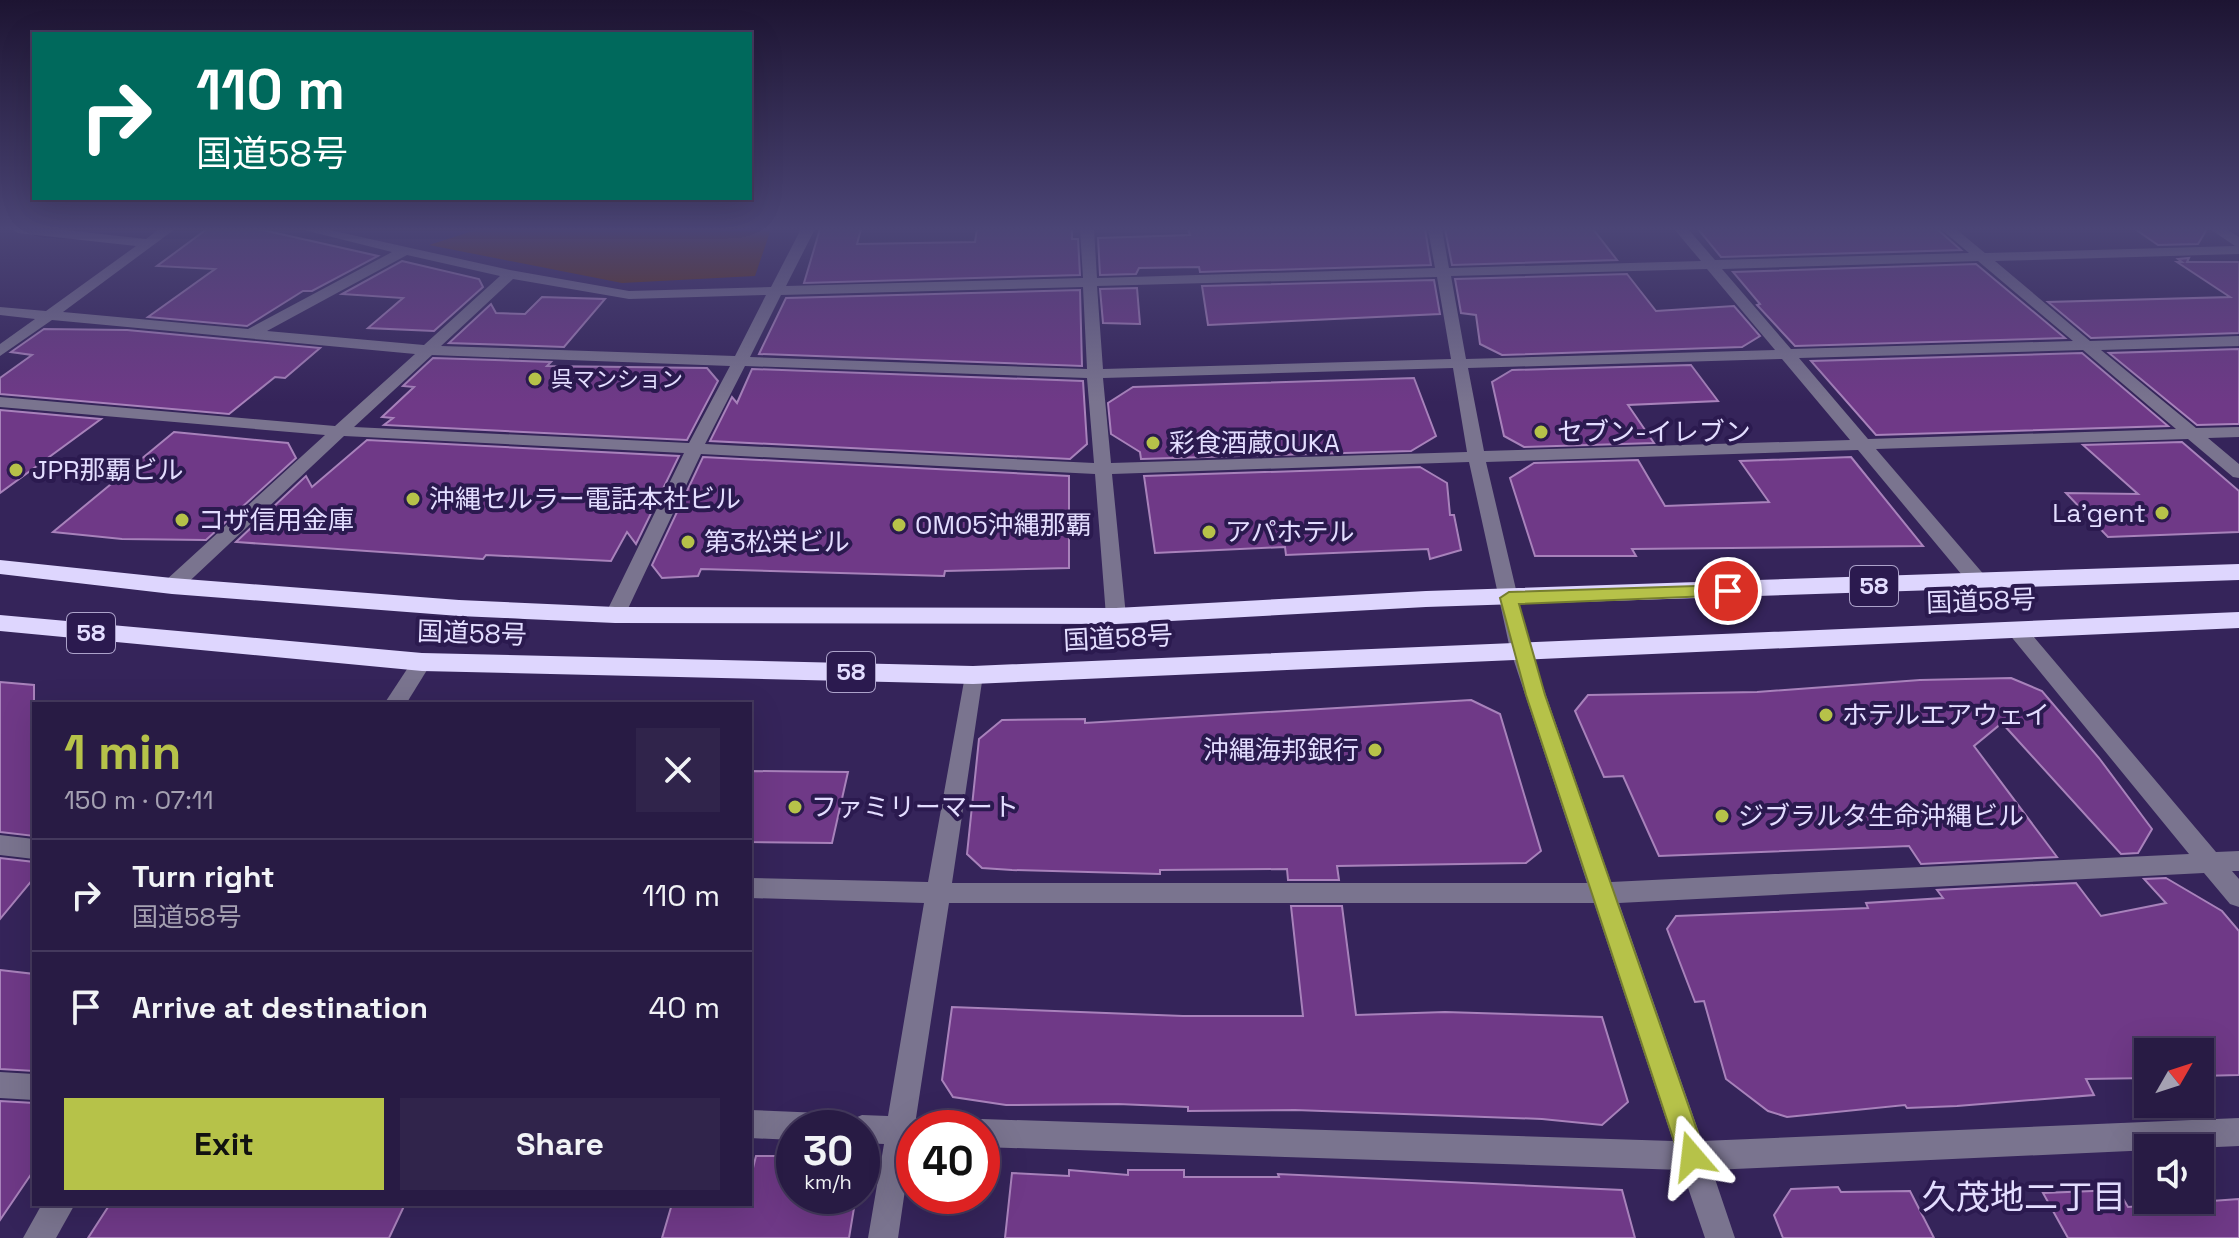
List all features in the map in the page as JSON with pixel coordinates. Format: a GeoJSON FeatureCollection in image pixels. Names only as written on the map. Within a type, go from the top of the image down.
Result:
{"type":"FeatureCollection","features":[{"type":"Feature","properties":{"kind":"highway","name":"国道58号"},"geometry":{"type":"LineString","coordinates":[[0,567],[172,586],[459,608],[615,615],[1116,616],[1509,598],[2239,572]]}},
{"type":"Feature","properties":{"kind":"highway","name":"国道58号"},"geometry":{"type":"LineString","coordinates":[[0,623],[422,662],[973,675],[2239,620]]}},
{"type":"Feature","properties":{"kind":"street"},"geometry":{"type":"LineString","coordinates":[[0,351],[89,287]]}},
{"type":"Feature","properties":{"kind":"street"},"geometry":{"type":"LineString","coordinates":[[250,334],[338,287]]}},
{"type":"Feature","properties":{"kind":"street"},"geometry":{"type":"LineString","coordinates":[[172,586],[336,431],[496,287]]}},
{"type":"Feature","properties":{"kind":"street"},"geometry":{"type":"LineString","coordinates":[[582,287],[629,295],[854,287]]}},
{"type":"Feature","properties":{"kind":"street"},"geometry":{"type":"LineString","coordinates":[[1090,287],[1102,469],[1116,616]]}},
{"type":"Feature","properties":{"kind":"street"},"geometry":{"type":"LineString","coordinates":[[1445,287],[1477,459],[1520,649],[1720,1238]]}},
{"type":"Feature","properties":{"kind":"street"},"geometry":{"type":"LineString","coordinates":[[1728,287],[1979,582]]}},
{"type":"Feature","properties":{"kind":"street"},"geometry":{"type":"LineString","coordinates":[[2017,287],[2239,473]]}},
{"type":"Feature","properties":{"kind":"street"},"geometry":{"type":"LineString","coordinates":[[615,615],[694,450],[777,289]]}},
{"type":"Feature","properties":{"kind":"street"},"geometry":{"type":"LineString","coordinates":[[0,311],[426,350],[1095,374],[2239,341]]}},
{"type":"Feature","properties":{"kind":"street"},"geometry":{"type":"LineString","coordinates":[[0,402],[336,431],[1102,469],[2239,432]]}},
{"type":"Feature","properties":{"kind":"street"},"geometry":{"type":"LineString","coordinates":[[2016,629],[2239,897]]}},
{"type":"Feature","properties":{"kind":"street"},"geometry":{"type":"LineString","coordinates":[[396,702],[422,662]]}},
{"type":"Feature","properties":{"kind":"street"},"geometry":{"type":"LineString","coordinates":[[909,1110],[935,893],[973,675]]}},
{"type":"Feature","properties":{"kind":"street"},"geometry":{"type":"LineString","coordinates":[[0,845],[32,849]]}},
{"type":"Feature","properties":{"kind":"street"},"geometry":{"type":"LineString","coordinates":[[752,888],[935,893],[1605,893],[2239,861]]}},
{"type":"Feature","properties":{"kind":"street"},"geometry":{"type":"LineString","coordinates":[[0,1085],[32,1087]]}},
{"type":"Feature","properties":{"kind":"street"},"geometry":{"type":"LineString","coordinates":[[752,1124],[776,1125]]}},
{"type":"Feature","properties":{"kind":"street"},"geometry":{"type":"LineString","coordinates":[[1000,1134],[1692,1156],[2239,1132]]}},
{"type":"Feature","properties":{"kind":"street"},"geometry":{"type":"LineString","coordinates":[[883,1238],[896,1180]]}},
{"type":"Feature","properties":{"kind":"street"},"geometry":{"type":"LineString","coordinates":[[38,1238],[59,1206]]}},
{"type":"Feature","properties":{"kind":"building"},"geometry":{"type":"Polygon","coordinates":[[[190,287],[320,287],[303,291],[247,326],[148,317],[190,287]]]}},
{"type":"Feature","properties":{"kind":"building"},"geometry":{"type":"Polygon","coordinates":[[[355,287],[483,287],[434,331],[368,328],[403,298],[342,294],[355,287]]]}},
{"type":"Feature","properties":{"kind":"building"},"geometry":{"type":"Polygon","coordinates":[[[1202,287],[1435,287],[1440,314],[1208,325],[1202,287]]]}},
{"type":"Feature","properties":{"kind":"building"},"geometry":{"type":"Polygon","coordinates":[[[1456,287],[1637,287],[1656,311],[1734,306],[1760,336],[1742,347],[1502,355],[1480,344],[1476,315],[1461,313],[1456,287]]]}},
{"type":"Feature","properties":{"kind":"building"},"geometry":{"type":"Polygon","coordinates":[[[1745,287],[2003,287],[2065,338],[1795,346],[1757,305],[1760,304],[1745,287]]]}},
{"type":"Feature","properties":{"kind":"building"},"geometry":{"type":"Polygon","coordinates":[[[2215,287],[2239,287],[2239,333],[2091,338],[2048,302],[2230,297],[2215,287]]]}},
{"type":"Feature","properties":{"kind":"building"},"geometry":{"type":"Polygon","coordinates":[[[1137,288],[1140,324],[1103,323],[1100,289],[1137,288]]]}},
{"type":"Feature","properties":{"kind":"building"},"geometry":{"type":"Polygon","coordinates":[[[1080,290],[1082,366],[759,354],[786,298],[1080,290]]]}},
{"type":"Feature","properties":{"kind":"building"},"geometry":{"type":"Polygon","coordinates":[[[542,297],[605,299],[564,347],[449,343],[491,304],[496,313],[525,314],[542,297]]]}},
{"type":"Feature","properties":{"kind":"building"},"geometry":{"type":"Polygon","coordinates":[[[44,329],[127,330],[320,348],[285,378],[275,377],[229,414],[0,394],[0,378],[32,355],[11,352],[44,329]]]}},
{"type":"Feature","properties":{"kind":"building"},"geometry":{"type":"Polygon","coordinates":[[[2239,349],[2239,424],[2197,425],[2109,353],[2239,349]]]}},
{"type":"Feature","properties":{"kind":"building"},"geometry":{"type":"Polygon","coordinates":[[[2082,353],[2168,426],[1876,435],[1811,361],[2082,353]]]}},
{"type":"Feature","properties":{"kind":"building"},"geometry":{"type":"Polygon","coordinates":[[[433,358],[551,362],[547,366],[707,368],[718,381],[687,440],[384,425],[393,418],[382,417],[414,387],[403,386],[433,358]]]}},
{"type":"Feature","properties":{"kind":"building"},"geometry":{"type":"Polygon","coordinates":[[[1691,365],[1718,401],[1628,405],[1654,443],[1524,447],[1504,436],[1492,382],[1512,370],[1691,365]]]}},
{"type":"Feature","properties":{"kind":"building"},"geometry":{"type":"Polygon","coordinates":[[[752,369],[1083,381],[1087,444],[1070,459],[710,441],[732,397],[737,403],[752,369]]]}},
{"type":"Feature","properties":{"kind":"building"},"geometry":{"type":"Polygon","coordinates":[[[1414,378],[1436,436],[1411,451],[1141,459],[1140,452],[1111,434],[1108,403],[1133,387],[1414,378]]]}},
{"type":"Feature","properties":{"kind":"building"},"geometry":{"type":"Polygon","coordinates":[[[0,410],[101,419],[0,493],[0,410]]]}},
{"type":"Feature","properties":{"kind":"building"},"geometry":{"type":"Polygon","coordinates":[[[174,432],[288,443],[296,458],[206,540],[122,539],[53,532],[174,432]]]}},
{"type":"Feature","properties":{"kind":"building"},"geometry":{"type":"Polygon","coordinates":[[[367,440],[679,456],[636,544],[627,532],[611,561],[486,555],[483,559],[236,542],[306,476],[312,487],[367,440]]]}},
{"type":"Feature","properties":{"kind":"building","name":"La'gent"},"geometry":{"type":"Polygon","coordinates":[[[2182,442],[2239,491],[2239,532],[2108,537],[2066,493],[2138,494],[2083,445],[2182,442]]]}},
{"type":"Feature","properties":{"kind":"building"},"geometry":{"type":"Polygon","coordinates":[[[703,457],[1069,476],[1069,568],[945,571],[944,576],[701,569],[698,576],[662,578],[652,565],[703,457]]]}},
{"type":"Feature","properties":{"kind":"building"},"geometry":{"type":"Polygon","coordinates":[[[1851,457],[1923,546],[1632,549],[1636,556],[1535,556],[1510,478],[1534,463],[1638,460],[1665,506],[1769,502],[1740,461],[1851,457]]]}},
{"type":"Feature","properties":{"kind":"building"},"geometry":{"type":"Polygon","coordinates":[[[1420,467],[1447,483],[1450,515],[1454,515],[1461,550],[1430,559],[1428,549],[1286,555],[1285,547],[1155,553],[1144,476],[1420,467]]]}},
{"type":"Feature","properties":{"kind":"building"},"geometry":{"type":"Polygon","coordinates":[[[2011,678],[2042,691],[2099,758],[2152,829],[2138,853],[2121,854],[2002,723],[1974,746],[2057,857],[1921,864],[1909,846],[1659,856],[1623,776],[1604,777],[1575,711],[1588,695],[1757,692],[1920,680],[2011,678]]]}},
{"type":"Feature","properties":{"kind":"building"},"geometry":{"type":"Polygon","coordinates":[[[0,682],[34,685],[32,836],[0,832],[0,682]]]}},
{"type":"Feature","properties":{"kind":"building"},"geometry":{"type":"Polygon","coordinates":[[[1471,700],[1500,714],[1541,851],[1526,863],[1337,866],[1339,880],[1288,880],[1287,869],[1160,870],[1160,874],[982,868],[967,854],[979,739],[1002,720],[1085,719],[1085,723],[1471,700]]]}},
{"type":"Feature","properties":{"kind":"building","name":"ファミリーマート"},"geometry":{"type":"Polygon","coordinates":[[[752,771],[848,772],[832,843],[752,842],[752,771]]]}},
{"type":"Feature","properties":{"kind":"building"},"geometry":{"type":"Polygon","coordinates":[[[0,858],[32,862],[32,880],[0,919],[0,858]]]}},
{"type":"Feature","properties":{"kind":"building"},"geometry":{"type":"Polygon","coordinates":[[[2166,878],[2222,911],[2239,931],[2239,1075],[2214,1076],[2214,1038],[2134,1038],[2134,1078],[2086,1079],[2094,1095],[1957,1106],[1907,1108],[1905,1105],[1787,1117],[1768,1111],[1726,1079],[1704,1001],[1695,1002],[1667,929],[1676,916],[1868,908],[1866,903],[1943,898],[1937,890],[2076,883],[2101,916],[2166,903],[2144,879],[2166,878]]]}},
{"type":"Feature","properties":{"kind":"building"},"geometry":{"type":"Polygon","coordinates":[[[1291,906],[1342,906],[1356,1015],[1445,1012],[1602,1017],[1628,1102],[1602,1125],[1542,1119],[1295,1110],[1188,1111],[1188,1107],[1118,1104],[1006,1105],[953,1097],[942,1080],[952,1007],[1183,1016],[1303,1016],[1291,906]]]}},
{"type":"Feature","properties":{"kind":"building"},"geometry":{"type":"Polygon","coordinates":[[[0,970],[32,974],[32,1071],[0,1069],[0,970]]]}},
{"type":"Feature","properties":{"kind":"building"},"geometry":{"type":"Polygon","coordinates":[[[0,1101],[32,1103],[32,1173],[0,1220],[0,1101]]]}},
{"type":"Feature","properties":{"kind":"building"},"geometry":{"type":"Polygon","coordinates":[[[756,1156],[776,1156],[776,1214],[853,1214],[849,1238],[662,1238],[671,1206],[752,1206],[752,1172],[756,1156]]]}},
{"type":"Feature","properties":{"kind":"building"},"geometry":{"type":"Polygon","coordinates":[[[1069,1170],[1128,1175],[1128,1170],[1184,1170],[1184,1177],[1279,1177],[1278,1174],[1622,1190],[1635,1238],[1005,1238],[1012,1173],[1069,1176],[1069,1170]]]}},
{"type":"Feature","properties":{"kind":"building"},"geometry":{"type":"Polygon","coordinates":[[[1838,1187],[1841,1192],[1910,1191],[1934,1238],[1783,1238],[1774,1215],[1791,1189],[1838,1187]]]}},
{"type":"Feature","properties":{"kind":"building"},"geometry":{"type":"Polygon","coordinates":[[[2118,1190],[2128,1207],[2134,1207],[2134,1214],[2214,1214],[2214,1201],[2239,1199],[2239,1238],[2068,1238],[2043,1193],[2118,1190]]]}},
{"type":"Feature","properties":{"kind":"building"},"geometry":{"type":"Polygon","coordinates":[[[109,1206],[404,1206],[389,1238],[88,1238],[109,1206]]]}},
{"type":"Feature","properties":{"kind":"place","name":"呉マンション"},"geometry":{"type":"Point","coordinates":[535,379]}},
{"type":"Feature","properties":{"kind":"place","name":"セブン-イレブン"},"geometry":{"type":"Point","coordinates":[1541,432]}},
{"type":"Feature","properties":{"kind":"place","name":"彩食酒蔵OUKA"},"geometry":{"type":"Point","coordinates":[1153,443]}},
{"type":"Feature","properties":{"kind":"place","name":"JPR那覇ビル"},"geometry":{"type":"Point","coordinates":[16,470]}},
{"type":"Feature","properties":{"kind":"place","name":"沖縄セルラー電話本社ビル"},"geometry":{"type":"Point","coordinates":[413,499]}},
{"type":"Feature","properties":{"kind":"place","name":"La'gent"},"geometry":{"type":"Point","coordinates":[2162,513]}},
{"type":"Feature","properties":{"kind":"place","name":"コザ信用金庫"},"geometry":{"type":"Point","coordinates":[182,520]}},
{"type":"Feature","properties":{"kind":"place","name":"OMO5沖縄那覇"},"geometry":{"type":"Point","coordinates":[899,525]}},
{"type":"Feature","properties":{"kind":"place","name":"アパホテル"},"geometry":{"type":"Point","coordinates":[1209,532]}},
{"type":"Feature","properties":{"kind":"place","name":"第3松栄ビル"},"geometry":{"type":"Point","coordinates":[688,542]}},
{"type":"Feature","properties":{"kind":"place","name":"ホテルエアウェイ"},"geometry":{"type":"Point","coordinates":[1826,715]}},
{"type":"Feature","properties":{"kind":"place","name":"沖縄海邦銀行"},"geometry":{"type":"Point","coordinates":[1375,750]}},
{"type":"Feature","properties":{"kind":"place","name":"ファミリーマート"},"geometry":{"type":"Point","coordinates":[795,807]}},
{"type":"Feature","properties":{"kind":"place","name":"ジブラルタ生命沖縄ビル"},"geometry":{"type":"Point","coordinates":[1722,816]}},
{"type":"Feature","properties":{"kind":"district","name":"久茂地二丁目"},"geometry":{"type":"Point","coordinates":[2024,1197]}},
{"type":"Feature","properties":{"kind":"route"},"geometry":{"type":"LineString","coordinates":[[1692,1156],[1535,695],[1520,649],[1509,598],[1728,591]]}}]}
